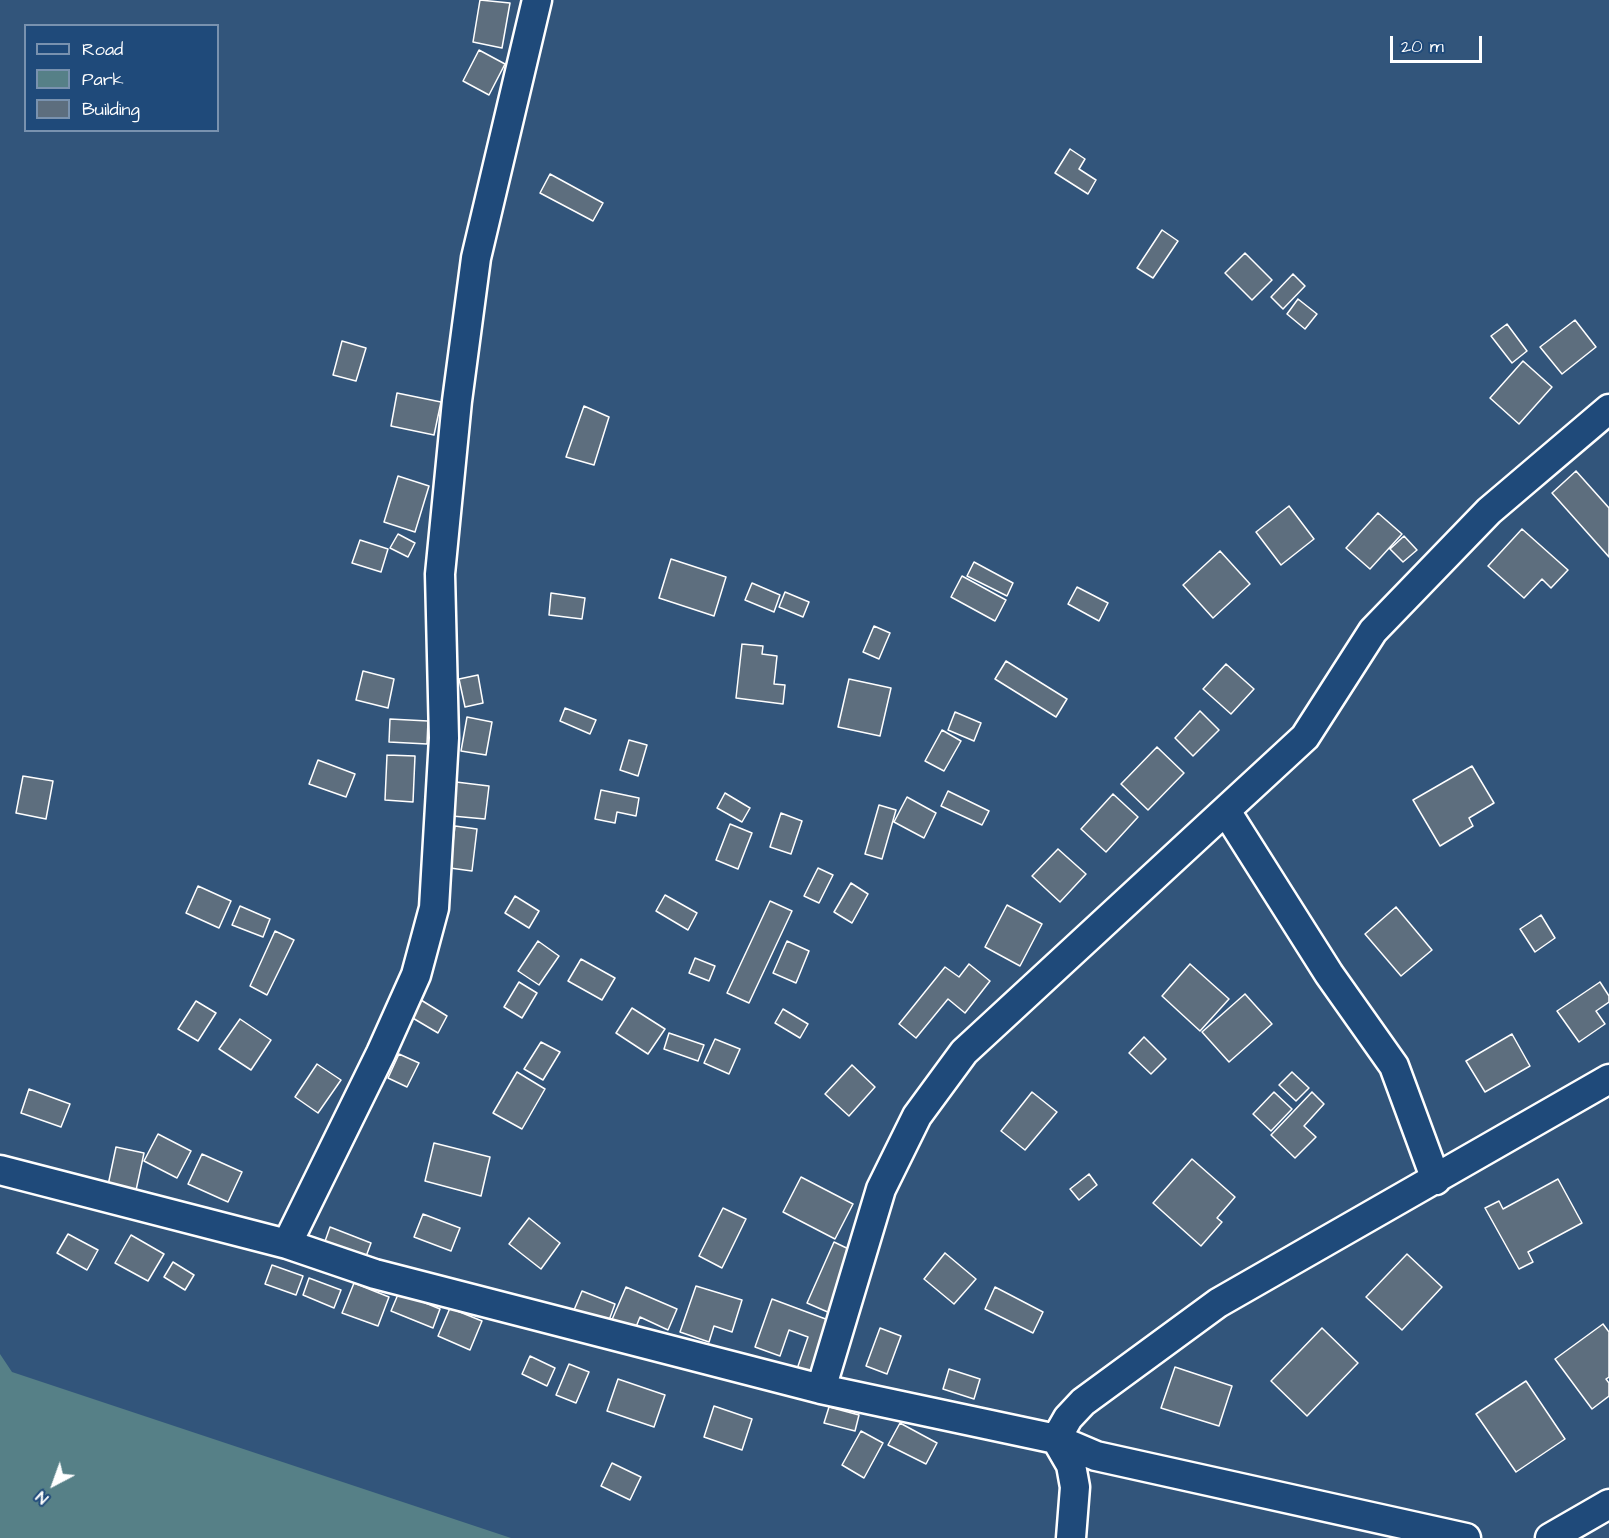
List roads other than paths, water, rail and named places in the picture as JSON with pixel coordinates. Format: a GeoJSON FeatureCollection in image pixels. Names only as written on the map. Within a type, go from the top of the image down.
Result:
{"type":"FeatureCollection","features":[{"type":"Feature","properties":{"kind":"street"},"geometry":{"type":"LineString","coordinates":[[287,1244],[381,1053],[416,975],[434,909],[444,738],[440,574],[457,401],[476,258],[537,0]]}},
{"type":"Feature","properties":{"kind":"street"},"geometry":{"type":"LineString","coordinates":[[821,1389],[881,1189],[917,1116],[964,1052],[1305,738],[1373,630],[1489,511],[1609,410]]}},
{"type":"Feature","properties":{"kind":"street"},"geometry":{"type":"LineString","coordinates":[[1226,811],[1329,974],[1394,1066],[1436,1180]]}},
{"type":"Feature","properties":{"kind":"street"},"geometry":{"type":"LineString","coordinates":[[1056,1439],[1068,1418],[1083,1402],[1218,1303],[1609,1079]]}},
{"type":"Feature","properties":{"kind":"street"},"geometry":{"type":"LineString","coordinates":[[0,1170],[287,1244],[375,1274],[821,1389],[1056,1439],[1096,1456],[1466,1538]]}},
{"type":"Feature","properties":{"kind":"street"},"geometry":{"type":"LineString","coordinates":[[1056,1439],[1071,1465],[1075,1487],[1071,1538]]}},
{"type":"Feature","properties":{"kind":"street"},"geometry":{"type":"LineString","coordinates":[[1550,1538],[1609,1504]]}}]}
